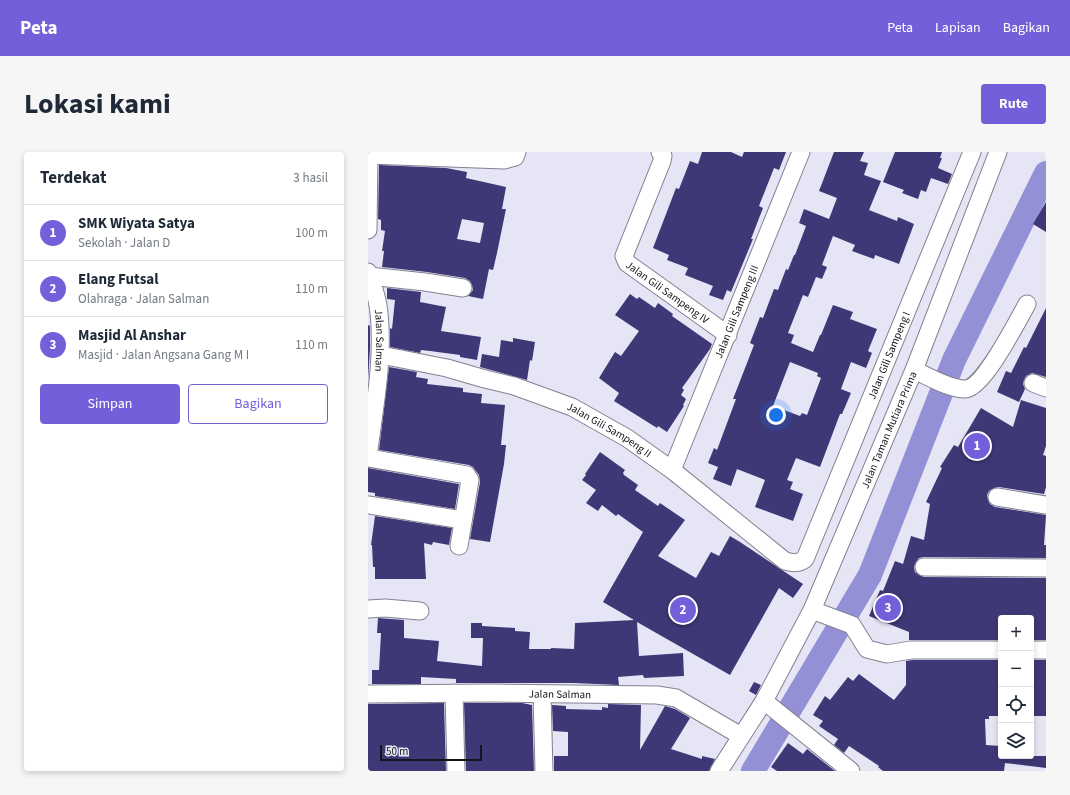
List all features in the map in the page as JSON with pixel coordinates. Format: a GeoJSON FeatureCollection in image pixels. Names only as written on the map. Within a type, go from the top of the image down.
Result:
{"type":"FeatureCollection","features":[{"type":"Feature","properties":{"kind":"street"},"geometry":{"type":"LineString","coordinates":[[368,228],[368,155],[504,160],[515,157],[517,152]]}},
{"type":"Feature","properties":{"kind":"street","name":"Jalan Gili Sampeng IV"},"geometry":{"type":"LineString","coordinates":[[660,152],[663,156],[662,161],[624,256],[628,263],[728,335]]}},
{"type":"Feature","properties":{"kind":"street","name":"Jalan Gili Sampeng III"},"geometry":{"type":"LineString","coordinates":[[672,470],[801,152]]}},
{"type":"Feature","properties":{"kind":"street","name":"Jalan Gili Sampeng I"},"geometry":{"type":"LineString","coordinates":[[805,559],[972,152]]}},
{"type":"Feature","properties":{"kind":"street","name":"Jalan Taman Mutiara Prima"},"geometry":{"type":"LineString","coordinates":[[719,771],[741,736],[769,705],[812,610],[918,371],[998,152]]}},
{"type":"Feature","properties":{"kind":"street"},"geometry":{"type":"LineString","coordinates":[[369,274],[463,288]]}},
{"type":"Feature","properties":{"kind":"street","name":"Jalan Salman"},"geometry":{"type":"LineString","coordinates":[[368,458],[381,355],[379,313],[376,296],[369,274]]}},
{"type":"Feature","properties":{"kind":"street"},"geometry":{"type":"LineString","coordinates":[[918,371],[954,388],[967,390],[974,386],[995,361],[1027,304]]}},
{"type":"Feature","properties":{"kind":"street","name":"Jalan Gili Sampeng II"},"geometry":{"type":"LineString","coordinates":[[381,355],[447,368],[514,386],[572,407],[627,438],[672,470],[785,561],[794,563],[805,559]]}},
{"type":"Feature","properties":{"kind":"street"},"geometry":{"type":"LineString","coordinates":[[368,458],[467,475],[470,480],[459,546]]}},
{"type":"Feature","properties":{"kind":"street"},"geometry":{"type":"LineString","coordinates":[[997,497],[1046,505]]}},
{"type":"Feature","properties":{"kind":"street"},"geometry":{"type":"LineString","coordinates":[[368,505],[463,520]]}},
{"type":"Feature","properties":{"kind":"street"},"geometry":{"type":"LineString","coordinates":[[924,567],[1046,568]]}},
{"type":"Feature","properties":{"kind":"street"},"geometry":{"type":"LineString","coordinates":[[368,609],[385,608],[420,611]]}},
{"type":"Feature","properties":{"kind":"street"},"geometry":{"type":"LineString","coordinates":[[812,610],[852,625],[868,649],[887,654],[911,650],[998,650]]}},
{"type":"Feature","properties":{"kind":"street"},"geometry":{"type":"LineString","coordinates":[[1034,650],[1046,650]]}},
{"type":"Feature","properties":{"kind":"street"},"geometry":{"type":"LineString","coordinates":[[454,693],[456,771]]}},
{"type":"Feature","properties":{"kind":"street","name":"Jalan Salman"},"geometry":{"type":"LineString","coordinates":[[368,694],[454,693],[657,695],[676,698],[741,736]]}},
{"type":"Feature","properties":{"kind":"street"},"geometry":{"type":"LineString","coordinates":[[542,694],[544,771]]}},
{"type":"Feature","properties":{"kind":"street"},"geometry":{"type":"LineString","coordinates":[[769,705],[851,771]]}},
{"type":"Feature","properties":{"kind":"building"},"geometry":{"type":"Polygon","coordinates":[[[702,152],[731,152],[742,157],[744,152],[786,152],[779,170],[774,168],[759,206],[763,208],[751,239],[753,239],[731,292],[727,290],[723,300],[709,295],[713,286],[685,275],[688,268],[667,260],[669,255],[653,248],[676,188],[679,189],[690,161],[698,164],[702,152]]]}},
{"type":"Feature","properties":{"kind":"building"},"geometry":{"type":"Polygon","coordinates":[[[834,152],[864,152],[860,161],[868,163],[864,175],[881,181],[869,210],[897,221],[898,217],[914,224],[899,264],[875,255],[874,259],[852,251],[855,245],[833,236],[822,265],[827,267],[822,279],[816,277],[808,297],[803,295],[788,333],[794,335],[791,343],[813,352],[833,305],[853,312],[850,319],[877,329],[868,351],[872,353],[866,368],[851,362],[841,389],[851,393],[842,414],[840,414],[820,467],[796,458],[787,480],[793,482],[790,489],[803,494],[793,521],[755,507],[765,480],[737,469],[731,486],[713,479],[718,467],[708,463],[714,448],[717,450],[736,399],[733,399],[754,345],[750,343],[760,317],[763,318],[774,289],[778,290],[786,269],[788,270],[795,255],[806,226],[799,223],[804,209],[829,219],[837,198],[819,191],[834,152]],[[790,362],[773,406],[800,416],[802,413],[807,415],[821,378],[817,376],[818,373],[790,362]]]}},
{"type":"Feature","properties":{"kind":"building"},"geometry":{"type":"Polygon","coordinates":[[[895,152],[942,152],[940,158],[942,158],[938,168],[952,174],[948,184],[931,178],[926,192],[921,190],[918,199],[902,193],[904,190],[883,182],[895,152]]]}},
{"type":"Feature","properties":{"kind":"building"},"geometry":{"type":"Polygon","coordinates":[[[379,165],[446,168],[467,172],[466,178],[506,187],[502,209],[506,209],[497,253],[493,270],[489,269],[483,299],[468,296],[473,290],[470,281],[465,278],[382,267],[384,251],[382,251],[385,231],[381,230],[381,220],[378,219],[379,165]],[[462,219],[457,239],[480,243],[484,223],[462,219]]]}},
{"type":"Feature","properties":{"kind":"building"},"geometry":{"type":"Polygon","coordinates":[[[1046,202],[1046,232],[1033,224],[1046,202]]]}},
{"type":"Feature","properties":{"kind":"building"},"geometry":{"type":"Polygon","coordinates":[[[387,288],[421,292],[420,302],[446,307],[441,331],[481,337],[477,360],[460,357],[460,355],[421,350],[420,353],[390,347],[390,328],[392,329],[395,300],[387,299],[387,288]]]}},
{"type":"Feature","properties":{"kind":"building"},"geometry":{"type":"Polygon","coordinates":[[[630,294],[637,299],[639,297],[655,308],[658,303],[673,314],[672,316],[712,344],[682,388],[684,390],[681,395],[686,399],[683,405],[684,406],[667,432],[658,426],[657,428],[614,401],[619,393],[599,378],[615,352],[621,356],[639,331],[615,315],[630,294]]]}},
{"type":"Feature","properties":{"kind":"building"},"geometry":{"type":"Polygon","coordinates":[[[1046,308],[1046,377],[1032,373],[1026,376],[1023,384],[1025,389],[1019,402],[997,392],[1006,371],[1011,373],[1024,347],[1026,348],[1046,308]]]}},
{"type":"Feature","properties":{"kind":"building"},"geometry":{"type":"Polygon","coordinates":[[[368,325],[370,326],[370,349],[368,380],[368,325]]]}},
{"type":"Feature","properties":{"kind":"building"},"geometry":{"type":"Polygon","coordinates":[[[513,338],[535,342],[527,380],[480,367],[482,354],[499,357],[501,340],[513,342],[513,338]]]}},
{"type":"Feature","properties":{"kind":"building"},"geometry":{"type":"Polygon","coordinates":[[[389,367],[417,372],[416,377],[428,379],[427,384],[463,388],[463,392],[482,394],[481,403],[505,405],[501,445],[506,445],[504,464],[490,542],[470,539],[480,482],[479,475],[473,467],[469,465],[379,450],[389,367]]]}},
{"type":"Feature","properties":{"kind":"building"},"geometry":{"type":"Polygon","coordinates":[[[1021,400],[1046,408],[1046,446],[1043,455],[1046,456],[1046,487],[1044,494],[999,487],[989,491],[987,495],[988,500],[990,504],[995,507],[1046,515],[1044,545],[1046,545],[1046,558],[924,557],[919,558],[914,567],[915,572],[924,577],[1046,578],[1046,640],[1034,640],[1034,615],[998,615],[998,640],[909,640],[909,632],[869,616],[880,590],[883,591],[895,561],[903,564],[911,536],[924,540],[930,504],[926,502],[942,468],[940,467],[954,445],[958,447],[981,408],[1013,427],[1021,400]]]}},
{"type":"Feature","properties":{"kind":"building"},"geometry":{"type":"Polygon","coordinates":[[[600,452],[625,470],[623,473],[624,475],[638,485],[635,490],[658,506],[660,503],[685,520],[658,556],[696,578],[711,552],[719,556],[730,536],[803,584],[793,598],[779,588],[730,675],[637,622],[639,656],[683,653],[684,676],[644,678],[643,675],[618,677],[619,685],[573,683],[456,683],[456,679],[421,677],[421,684],[372,684],[372,670],[379,670],[381,633],[377,633],[378,618],[404,620],[404,638],[439,641],[437,661],[482,666],[483,638],[471,638],[471,623],[482,623],[482,626],[515,628],[515,631],[530,632],[529,649],[574,649],[575,623],[634,620],[603,602],[643,532],[618,514],[616,516],[602,505],[598,511],[586,503],[596,490],[582,480],[600,452]]]}},
{"type":"Feature","properties":{"kind":"building"},"geometry":{"type":"Polygon","coordinates":[[[368,468],[459,484],[455,509],[375,496],[375,493],[368,492],[368,468]]]}},
{"type":"Feature","properties":{"kind":"building"},"geometry":{"type":"Polygon","coordinates":[[[375,516],[452,528],[449,545],[433,542],[432,545],[424,543],[426,579],[375,579],[375,567],[373,567],[371,545],[375,516]]]}},
{"type":"Feature","properties":{"kind":"building"},"geometry":{"type":"Polygon","coordinates":[[[998,660],[998,716],[989,716],[989,719],[985,719],[986,745],[998,746],[998,759],[1034,759],[1034,756],[1046,756],[1046,768],[1005,763],[1004,771],[883,771],[878,767],[879,766],[849,746],[844,753],[834,745],[838,739],[819,726],[823,721],[813,715],[825,696],[830,700],[848,677],[853,681],[859,674],[894,700],[906,685],[906,661],[998,660]]]}},
{"type":"Feature","properties":{"kind":"building"},"geometry":{"type":"Polygon","coordinates":[[[1034,660],[1046,660],[1046,716],[1034,716],[1034,660]]]}},
{"type":"Feature","properties":{"kind":"building"},"geometry":{"type":"Polygon","coordinates":[[[754,682],[761,685],[756,695],[749,691],[754,682]]]}},
{"type":"Feature","properties":{"kind":"building"},"geometry":{"type":"Polygon","coordinates":[[[444,703],[446,771],[368,771],[368,704],[444,703]]]}},
{"type":"Feature","properties":{"kind":"building"},"geometry":{"type":"Polygon","coordinates":[[[464,703],[522,703],[532,705],[534,771],[466,771],[464,703]]]}},
{"type":"Feature","properties":{"kind":"building"},"geometry":{"type":"Polygon","coordinates":[[[608,704],[641,705],[640,750],[665,706],[675,709],[687,716],[690,718],[671,749],[702,759],[702,756],[715,759],[709,771],[554,771],[554,756],[568,756],[568,732],[553,731],[552,705],[566,706],[566,709],[602,710],[602,707],[608,708],[608,704]]]}},
{"type":"Feature","properties":{"kind":"building"},"geometry":{"type":"Polygon","coordinates":[[[788,743],[803,754],[807,749],[835,771],[777,771],[771,767],[788,743]]]}},
{"type":"Feature","properties":{"kind":"waterway"},"geometry":{"type":"LineString","coordinates":[[753,771],[870,575],[954,360],[1046,173]]}},
{"type":"Feature","properties":{"kind":"place","name":"SMK Wiyata Satya"},"geometry":{"type":"Point","coordinates":[977,446]}},
{"type":"Feature","properties":{"kind":"place","name":"Masjid Al Anshar"},"geometry":{"type":"Point","coordinates":[888,608]}},
{"type":"Feature","properties":{"kind":"place","name":"Elang Futsal"},"geometry":{"type":"Point","coordinates":[683,610]}}]}
